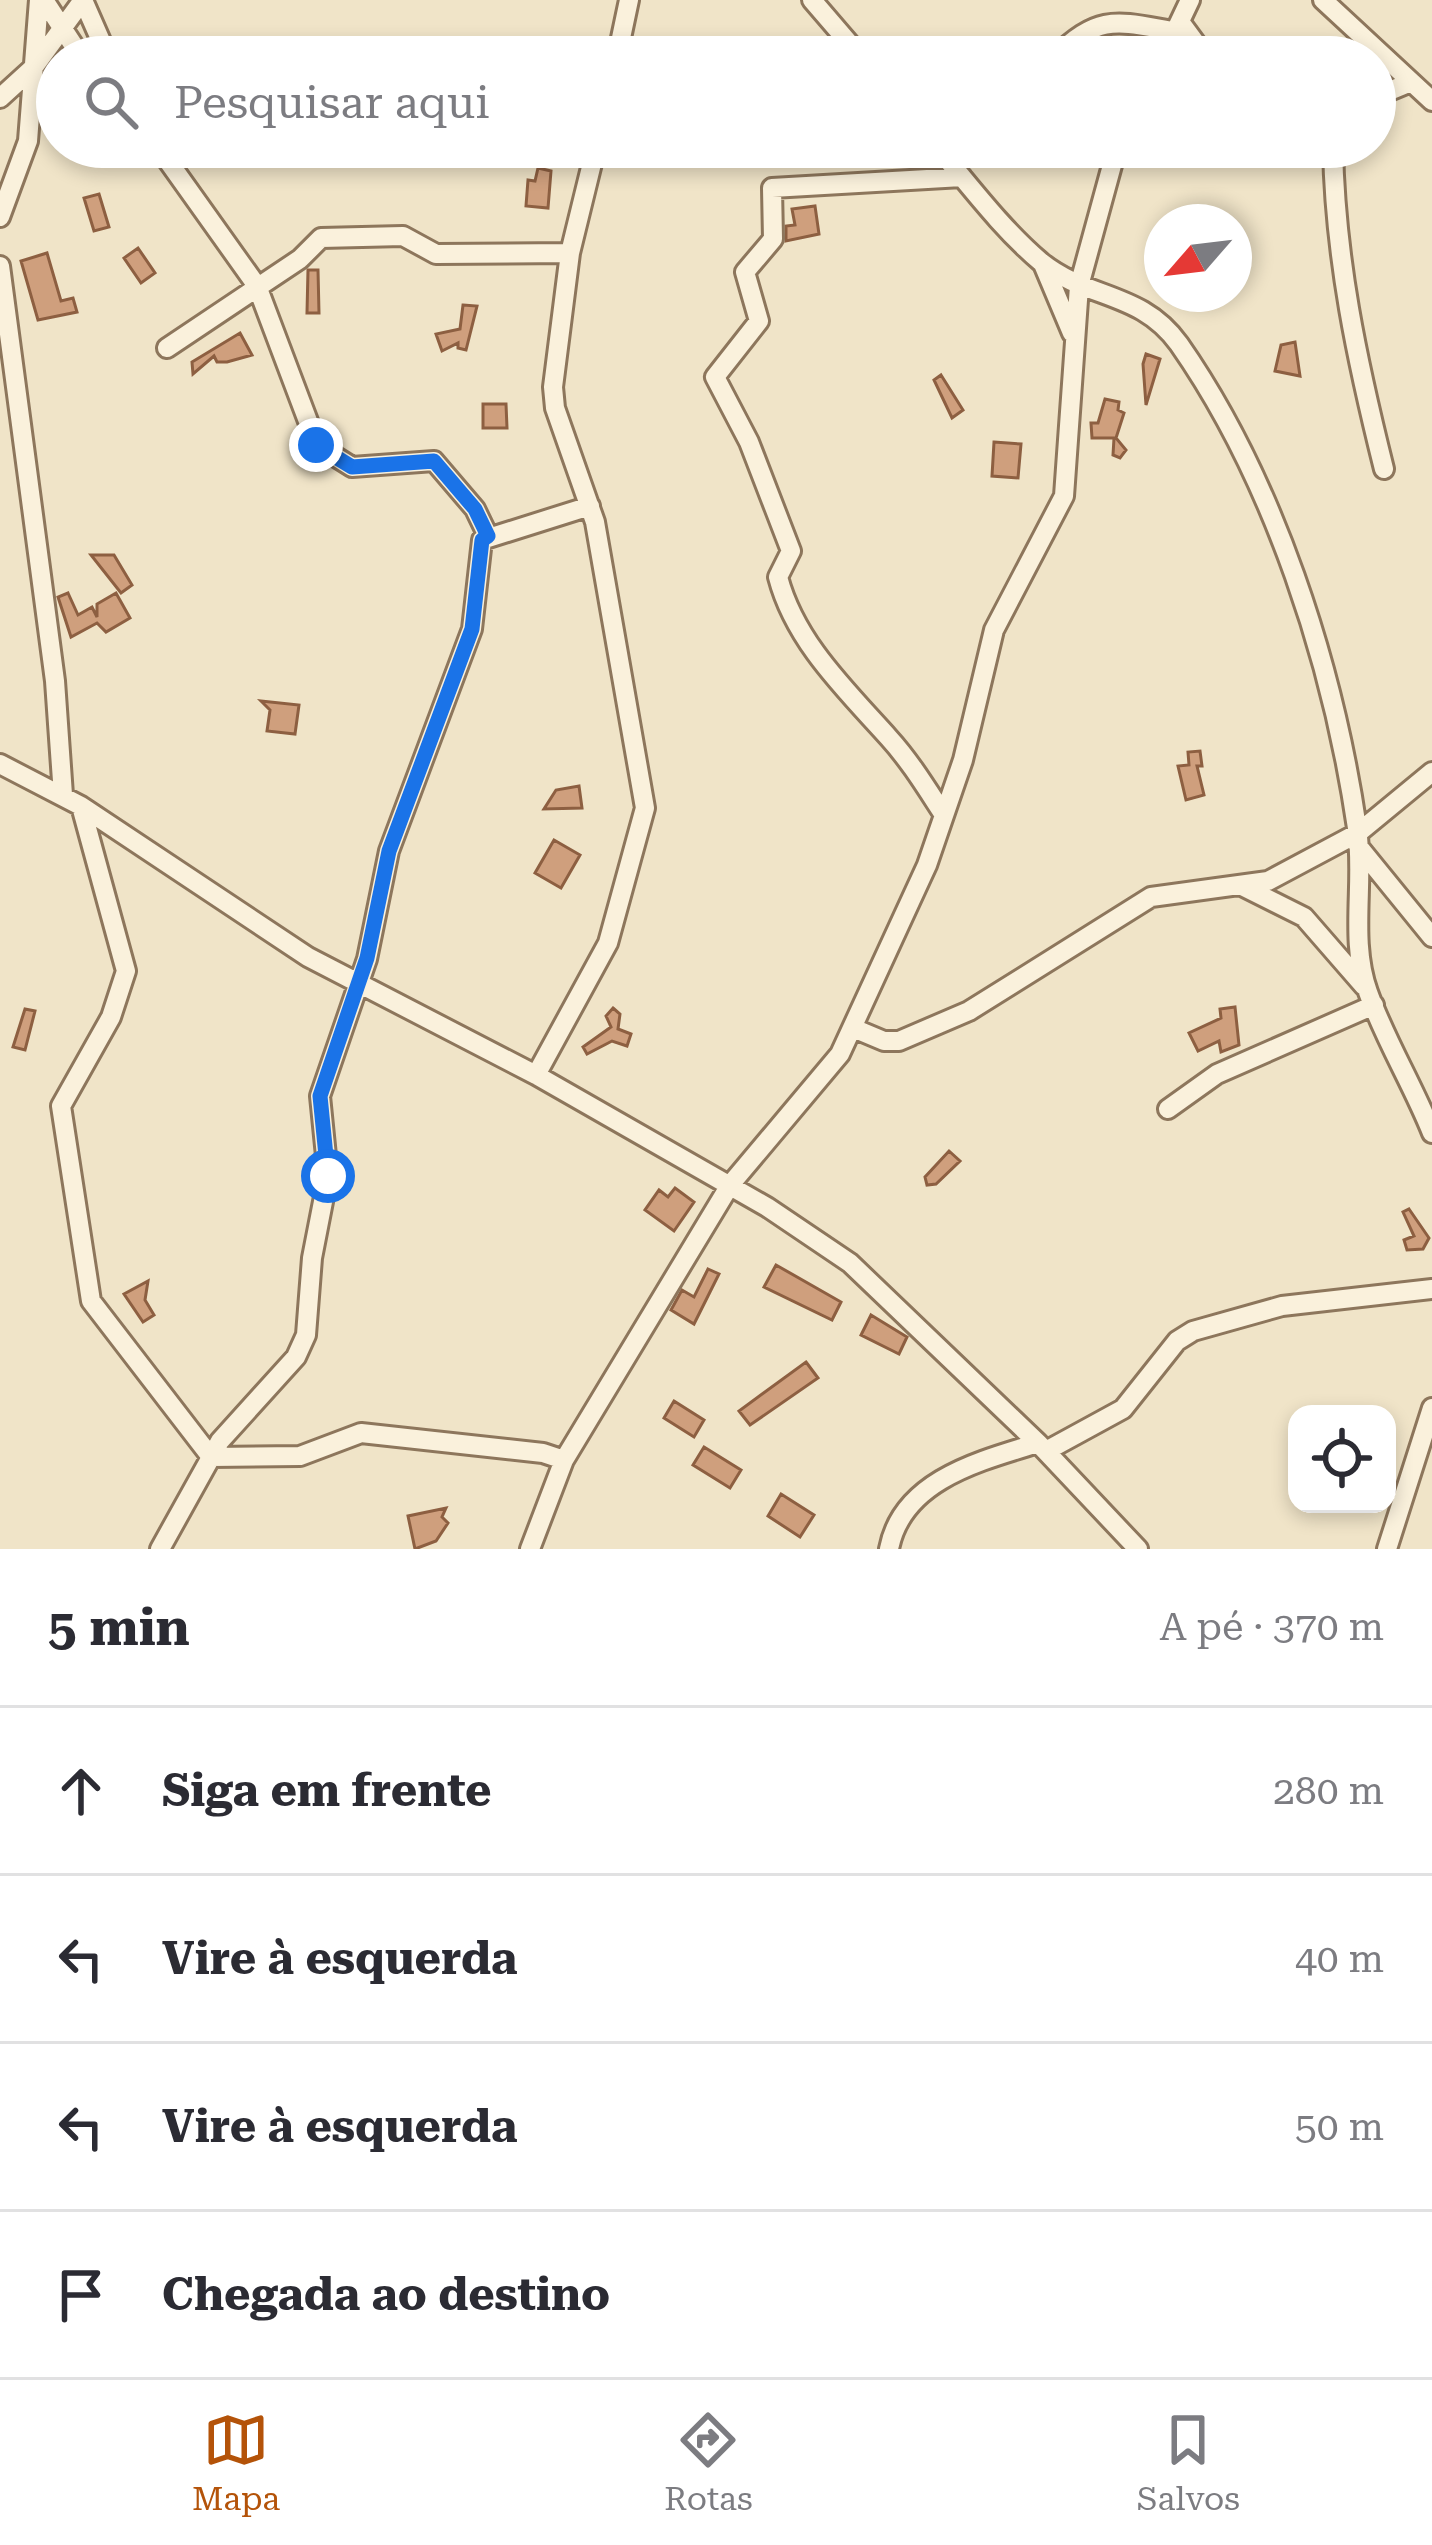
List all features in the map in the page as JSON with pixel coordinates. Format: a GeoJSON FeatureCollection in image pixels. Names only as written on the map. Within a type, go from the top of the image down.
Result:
{"type":"FeatureCollection","features":[{"type":"Feature","properties":{"kind":"street"},"geometry":{"type":"LineString","coordinates":[[42,0],[68,36]]}},
{"type":"Feature","properties":{"kind":"street"},"geometry":{"type":"LineString","coordinates":[[38,36],[42,0]]}},
{"type":"Feature","properties":{"kind":"street"},"geometry":{"type":"LineString","coordinates":[[56,36],[83,0],[99,36]]}},
{"type":"Feature","properties":{"kind":"street"},"geometry":{"type":"LineString","coordinates":[[621,36],[629,0]]}},
{"type":"Feature","properties":{"kind":"street"},"geometry":{"type":"LineString","coordinates":[[812,0],[843,36]]}},
{"type":"Feature","properties":{"kind":"street"},"geometry":{"type":"LineString","coordinates":[[1175,36],[1190,0]]}},
{"type":"Feature","properties":{"kind":"street"},"geometry":{"type":"LineString","coordinates":[[1323,0],[1362,36]]}},
{"type":"Feature","properties":{"kind":"street"},"geometry":{"type":"LineString","coordinates":[[1078,36],[1110,21],[1179,28],[1186,36]]}},
{"type":"Feature","properties":{"kind":"street"},"geometry":{"type":"LineString","coordinates":[[0,217],[28,141],[36,50]]}},
{"type":"Feature","properties":{"kind":"street"},"geometry":{"type":"LineString","coordinates":[[0,98],[36,64]]}},
{"type":"Feature","properties":{"kind":"street"},"geometry":{"type":"LineString","coordinates":[[1396,68],[1432,100]]}},
{"type":"Feature","properties":{"kind":"street"},"geometry":{"type":"LineString","coordinates":[[1396,89],[1411,82]]}},
{"type":"Feature","properties":{"kind":"street"},"geometry":{"type":"LineString","coordinates":[[173,168],[256,286],[323,452],[352,467],[434,461],[475,509],[488,536]]}},
{"type":"Feature","properties":{"kind":"street"},"geometry":{"type":"LineString","coordinates":[[536,1075],[608,943],[645,808],[618,635],[590,506],[555,407],[553,386],[570,253],[591,168]]}},
{"type":"Feature","properties":{"kind":"street"},"geometry":{"type":"LineString","coordinates":[[957,168],[1042,262],[1078,286],[1132,301],[1159,320],[1240,441],[1322,667],[1358,839],[1359,940],[1370,997],[1432,1132]]}},
{"type":"Feature","properties":{"kind":"street"},"geometry":{"type":"LineString","coordinates":[[530,1549],[564,1460],[730,1185],[812,1089],[853,1028],[881,974],[944,815],[994,630],[1064,496],[1078,286],[1111,168]]}},
{"type":"Feature","properties":{"kind":"street"},"geometry":{"type":"LineString","coordinates":[[1334,168],[1337,245],[1356,364],[1384,469]]}},
{"type":"Feature","properties":{"kind":"street"},"geometry":{"type":"LineString","coordinates":[[944,815],[892,741],[828,672],[782,592],[778,577],[791,551],[749,442],[715,377],[759,321],[745,272],[773,239],[772,188],[962,177]]}},
{"type":"Feature","properties":{"kind":"street"},"geometry":{"type":"LineString","coordinates":[[167,348],[300,259],[320,238],[403,236],[436,254],[570,253]]}},
{"type":"Feature","properties":{"kind":"street"},"geometry":{"type":"LineString","coordinates":[[1042,262],[1074,337]]}},
{"type":"Feature","properties":{"kind":"street"},"geometry":{"type":"LineString","coordinates":[[0,266],[55,681],[63,795]]}},
{"type":"Feature","properties":{"kind":"street"},"geometry":{"type":"LineString","coordinates":[[160,1549],[211,1457],[296,1357],[306,1335],[312,1258],[328,1176],[320,1096],[359,985],[389,851],[472,629],[482,540],[590,506]]}},
{"type":"Feature","properties":{"kind":"street"},"geometry":{"type":"LineString","coordinates":[[0,764],[81,806],[359,985],[536,1075],[730,1185],[850,1263],[1042,1447],[1138,1549]]}},
{"type":"Feature","properties":{"kind":"street"},"geometry":{"type":"LineString","coordinates":[[853,1028],[884,1041],[899,1041],[969,1011],[1151,897],[1268,881],[1358,839],[1432,772]]}},
{"type":"Feature","properties":{"kind":"street"},"geometry":{"type":"LineString","coordinates":[[81,806],[126,971],[107,1026],[61,1106],[91,1301],[211,1457]]}},
{"type":"Feature","properties":{"kind":"street"},"geometry":{"type":"LineString","coordinates":[[1358,839],[1432,937]]}},
{"type":"Feature","properties":{"kind":"street"},"geometry":{"type":"LineString","coordinates":[[1244,887],[1304,916],[1370,997]]}},
{"type":"Feature","properties":{"kind":"street"},"geometry":{"type":"LineString","coordinates":[[1168,1109],[1217,1074],[1370,997]]}},
{"type":"Feature","properties":{"kind":"street"},"geometry":{"type":"LineString","coordinates":[[889,1549],[898,1518],[914,1498],[946,1477],[1042,1447],[1123,1409],[1177,1341],[1193,1330],[1282,1306],[1432,1289]]}},
{"type":"Feature","properties":{"kind":"street"},"geometry":{"type":"LineString","coordinates":[[1387,1549],[1432,1408]]}},
{"type":"Feature","properties":{"kind":"street"},"geometry":{"type":"LineString","coordinates":[[211,1457],[300,1456],[361,1433],[564,1460]]}},
{"type":"Feature","properties":{"kind":"building"},"geometry":{"type":"Polygon","coordinates":[[[538,168],[551,171],[548,208],[526,206],[528,180],[535,181],[538,168]]]}},
{"type":"Feature","properties":{"kind":"building"},"geometry":{"type":"Polygon","coordinates":[[[99,194],[109,227],[94,231],[84,198],[99,194]]]}},
{"type":"Feature","properties":{"kind":"building"},"geometry":{"type":"Polygon","coordinates":[[[815,206],[819,234],[786,241],[786,226],[795,225],[792,209],[815,206]]]}},
{"type":"Feature","properties":{"kind":"building"},"geometry":{"type":"Polygon","coordinates":[[[138,248],[155,273],[141,283],[124,258],[138,248]]]}},
{"type":"Feature","properties":{"kind":"building"},"geometry":{"type":"Polygon","coordinates":[[[47,253],[61,301],[73,298],[77,312],[38,320],[21,261],[47,253]]]}},
{"type":"Feature","properties":{"kind":"building"},"geometry":{"type":"Polygon","coordinates":[[[308,270],[318,270],[319,313],[307,313],[308,270]]]}},
{"type":"Feature","properties":{"kind":"building"},"geometry":{"type":"Polygon","coordinates":[[[463,305],[477,306],[466,350],[458,348],[458,343],[442,351],[436,334],[460,329],[463,305]]]}},
{"type":"Feature","properties":{"kind":"building"},"geometry":{"type":"Polygon","coordinates":[[[240,333],[252,355],[227,362],[217,362],[214,356],[193,374],[192,362],[240,333]]]}},
{"type":"Feature","properties":{"kind":"building"},"geometry":{"type":"Polygon","coordinates":[[[1295,342],[1300,376],[1275,371],[1281,345],[1295,342]]]}},
{"type":"Feature","properties":{"kind":"building"},"geometry":{"type":"Polygon","coordinates":[[[1146,354],[1160,359],[1146,405],[1143,364],[1146,354]]]}},
{"type":"Feature","properties":{"kind":"building"},"geometry":{"type":"Polygon","coordinates":[[[941,375],[963,410],[952,418],[934,380],[941,375]]]}},
{"type":"Feature","properties":{"kind":"building"},"geometry":{"type":"Polygon","coordinates":[[[1105,399],[1119,402],[1118,410],[1124,413],[1116,438],[1126,450],[1120,458],[1113,455],[1114,438],[1092,438],[1091,423],[1098,423],[1105,399]]]}},
{"type":"Feature","properties":{"kind":"building"},"geometry":{"type":"Polygon","coordinates":[[[483,404],[506,404],[507,428],[483,428],[483,404]]]}},
{"type":"Feature","properties":{"kind":"building"},"geometry":{"type":"Polygon","coordinates":[[[994,442],[1021,444],[1018,478],[992,476],[994,442]]]}},
{"type":"Feature","properties":{"kind":"building"},"geometry":{"type":"Polygon","coordinates":[[[91,555],[114,555],[132,585],[121,593],[91,555]]]}},
{"type":"Feature","properties":{"kind":"building"},"geometry":{"type":"Polygon","coordinates":[[[68,593],[78,615],[92,607],[97,617],[97,604],[116,593],[130,618],[106,632],[97,623],[71,637],[58,597],[68,593]]]}},
{"type":"Feature","properties":{"kind":"building"},"geometry":{"type":"Polygon","coordinates":[[[261,701],[299,705],[295,734],[267,731],[270,710],[261,701]]]}},
{"type":"Feature","properties":{"kind":"building"},"geometry":{"type":"Polygon","coordinates":[[[1200,751],[1202,766],[1197,766],[1204,795],[1186,800],[1178,766],[1189,765],[1188,752],[1200,751]]]}},
{"type":"Feature","properties":{"kind":"building"},"geometry":{"type":"Polygon","coordinates":[[[579,786],[582,808],[544,809],[556,790],[579,786]]]}},
{"type":"Feature","properties":{"kind":"building"},"geometry":{"type":"Polygon","coordinates":[[[554,840],[580,855],[561,888],[535,873],[554,840]]]}},
{"type":"Feature","properties":{"kind":"building"},"geometry":{"type":"Polygon","coordinates":[[[1235,1007],[1239,1045],[1221,1052],[1219,1041],[1198,1051],[1189,1033],[1221,1018],[1220,1009],[1235,1007]]]}},
{"type":"Feature","properties":{"kind":"building"},"geometry":{"type":"Polygon","coordinates":[[[613,1008],[620,1014],[618,1029],[631,1034],[627,1046],[612,1041],[587,1054],[583,1047],[611,1027],[606,1016],[613,1008]]]}},
{"type":"Feature","properties":{"kind":"building"},"geometry":{"type":"Polygon","coordinates":[[[25,1009],[35,1011],[25,1050],[13,1047],[25,1009]]]}},
{"type":"Feature","properties":{"kind":"building"},"geometry":{"type":"Polygon","coordinates":[[[949,1151],[960,1161],[936,1184],[927,1185],[925,1177],[949,1151]]]}},
{"type":"Feature","properties":{"kind":"building"},"geometry":{"type":"Polygon","coordinates":[[[675,1188],[694,1202],[674,1231],[645,1210],[659,1190],[668,1197],[675,1188]]]}},
{"type":"Feature","properties":{"kind":"building"},"geometry":{"type":"Polygon","coordinates":[[[1409,1209],[1429,1238],[1423,1249],[1407,1250],[1404,1240],[1414,1236],[1403,1212],[1409,1209]]]}},
{"type":"Feature","properties":{"kind":"building"},"geometry":{"type":"Polygon","coordinates":[[[776,1265],[841,1302],[832,1320],[764,1287],[776,1265]]]}},
{"type":"Feature","properties":{"kind":"building"},"geometry":{"type":"Polygon","coordinates":[[[708,1269],[719,1274],[694,1324],[671,1310],[682,1290],[694,1297],[708,1269]]]}},
{"type":"Feature","properties":{"kind":"building"},"geometry":{"type":"Polygon","coordinates":[[[148,1281],[145,1300],[154,1315],[143,1322],[124,1294],[148,1281]]]}},
{"type":"Feature","properties":{"kind":"building"},"geometry":{"type":"Polygon","coordinates":[[[871,1315],[907,1337],[899,1354],[861,1335],[871,1315]]]}},
{"type":"Feature","properties":{"kind":"building"},"geometry":{"type":"Polygon","coordinates":[[[806,1362],[818,1378],[750,1425],[739,1411],[806,1362]]]}},
{"type":"Feature","properties":{"kind":"building"},"geometry":{"type":"Polygon","coordinates":[[[674,1401],[704,1420],[694,1437],[664,1418],[674,1401]]]}},
{"type":"Feature","properties":{"kind":"building"},"geometry":{"type":"Polygon","coordinates":[[[704,1447],[741,1470],[730,1488],[693,1465],[704,1447]]]}},
{"type":"Feature","properties":{"kind":"building"},"geometry":{"type":"Polygon","coordinates":[[[781,1494],[814,1515],[800,1537],[768,1516],[781,1494]]]}},
{"type":"Feature","properties":{"kind":"building"},"geometry":{"type":"Polygon","coordinates":[[[446,1508],[442,1517],[448,1523],[436,1541],[415,1549],[408,1516],[446,1508]]]}},
{"type":"Feature","properties":{"kind":"route"},"geometry":{"type":"LineString","coordinates":[[316,445],[352,467],[434,461],[475,509],[488,536],[482,540],[472,629],[389,851],[367,958],[333,1046],[320,1096],[328,1176]]}}]}
